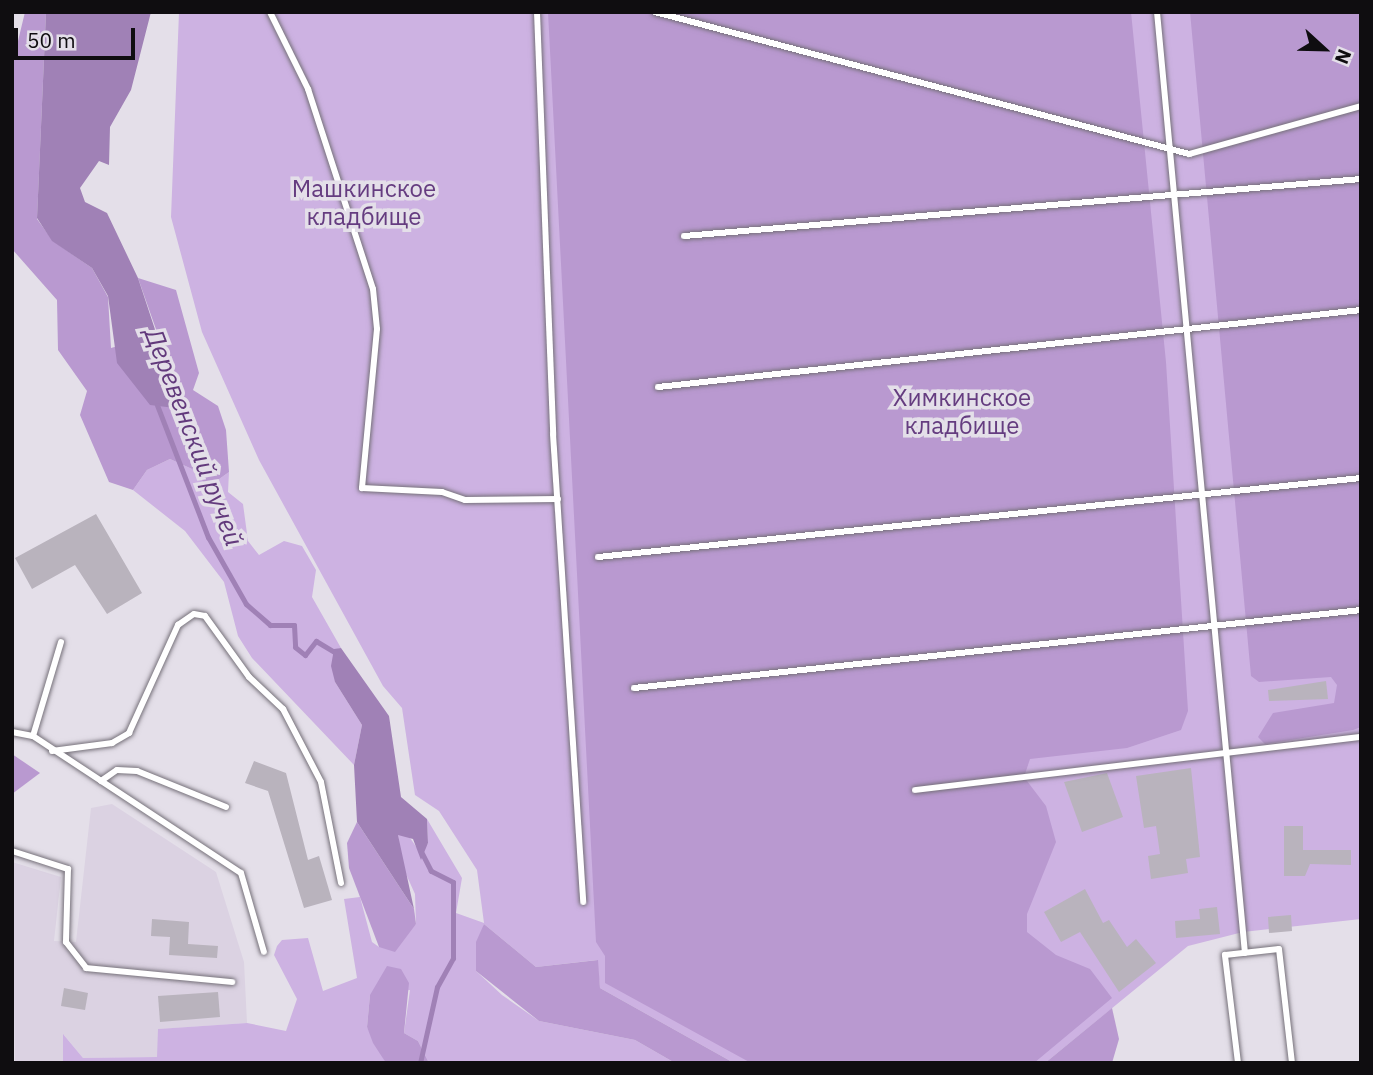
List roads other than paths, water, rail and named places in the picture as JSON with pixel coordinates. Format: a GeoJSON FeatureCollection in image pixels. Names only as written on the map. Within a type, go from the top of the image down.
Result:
{"type":"FeatureCollection","features":[{"type":"Feature","properties":{"kind":"lane"},"geometry":{"type":"LineString","coordinates":[[270,12],[308,89],[373,289],[377,329],[362,488],[442,492],[465,500],[558,499]]}},
{"type":"Feature","properties":{"kind":"lane"},"geometry":{"type":"LineString","coordinates":[[537,12],[558,499],[583,902]]}},
{"type":"Feature","properties":{"kind":"lane"},"geometry":{"type":"LineString","coordinates":[[655,12],[1189,154],[1361,106]]}},
{"type":"Feature","properties":{"kind":"lane"},"geometry":{"type":"LineString","coordinates":[[1157,12],[1245,953]]}},
{"type":"Feature","properties":{"kind":"lane"},"geometry":{"type":"LineString","coordinates":[[684,236],[1361,179]]}},
{"type":"Feature","properties":{"kind":"lane"},"geometry":{"type":"LineString","coordinates":[[658,387],[1361,310]]}},
{"type":"Feature","properties":{"kind":"lane"},"geometry":{"type":"LineString","coordinates":[[598,557],[1202,498],[1361,478]]}},
{"type":"Feature","properties":{"kind":"lane"},"geometry":{"type":"LineString","coordinates":[[634,688],[1361,610]]}},
{"type":"Feature","properties":{"kind":"lane"},"geometry":{"type":"LineString","coordinates":[[52,751],[112,743],[129,733],[178,625],[194,614],[205,616],[249,677],[283,709],[321,782],[341,883]]}},
{"type":"Feature","properties":{"kind":"lane"},"geometry":{"type":"LineString","coordinates":[[33,736],[61,642]]}},
{"type":"Feature","properties":{"kind":"lane"},"geometry":{"type":"LineString","coordinates":[[12,732],[33,736],[241,873],[264,952]]}},
{"type":"Feature","properties":{"kind":"lane"},"geometry":{"type":"LineString","coordinates":[[915,790],[1361,737]]}},
{"type":"Feature","properties":{"kind":"lane"},"geometry":{"type":"LineString","coordinates":[[101,781],[117,770],[137,771],[226,807]]}},
{"type":"Feature","properties":{"kind":"lane"},"geometry":{"type":"LineString","coordinates":[[12,851],[68,869],[66,942],[86,968],[232,982]]}},
{"type":"Feature","properties":{"kind":"lane"},"geometry":{"type":"LineString","coordinates":[[1238,1063],[1225,955],[1279,949],[1292,1063]]}},
{"type":"Feature","properties":{"kind":"waterway","name":"Деревенский ручей"},"geometry":{"type":"LineString","coordinates":[[157,405],[208,537],[246,604],[270,625],[294,625],[295,647],[305,655],[316,641],[339,655]]}},
{"type":"Feature","properties":{"kind":"waterway","name":"Деревенский ручей"},"geometry":{"type":"LineString","coordinates":[[420,1063],[437,987],[453,958],[453,882],[431,871],[422,853]]}},
{"type":"Feature","properties":{"kind":"park label","name":"Машкинское кладбище"},"geometry":{"type":"Point","coordinates":[364,203]}},
{"type":"Feature","properties":{"kind":"park label","name":"Химкинское кладбище"},"geometry":{"type":"Point","coordinates":[962,412]}}]}
